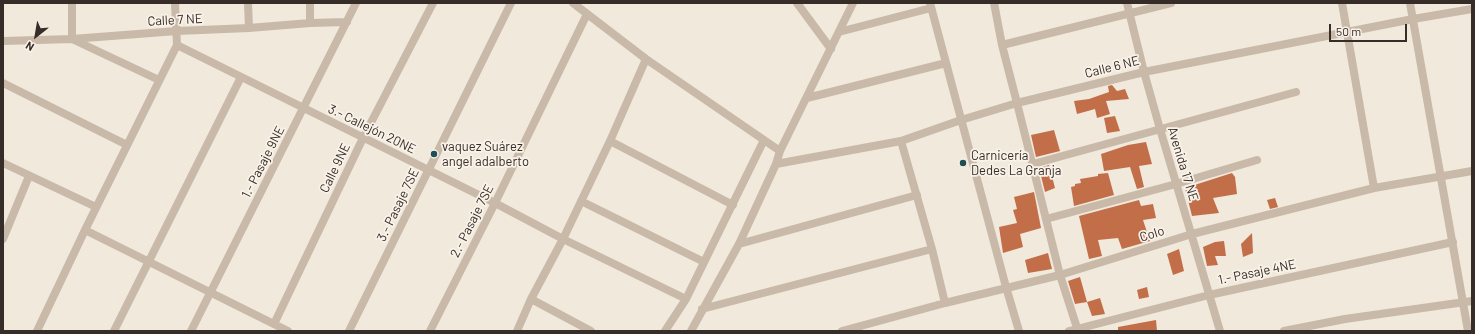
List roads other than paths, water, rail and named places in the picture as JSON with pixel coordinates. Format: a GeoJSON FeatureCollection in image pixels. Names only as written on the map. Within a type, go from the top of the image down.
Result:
{"type":"FeatureCollection","features":[{"type":"Feature","properties":{"kind":"street"},"geometry":{"type":"LineString","coordinates":[[72,3],[72,39],[159,80]]}},
{"type":"Feature","properties":{"kind":"street"},"geometry":{"type":"LineString","coordinates":[[37,331],[176,45],[177,31],[175,3]]}},
{"type":"Feature","properties":{"kind":"street"},"geometry":{"type":"LineString","coordinates":[[248,3],[249,28]]}},
{"type":"Feature","properties":{"kind":"street"},"geometry":{"type":"LineString","coordinates":[[310,3],[310,23]]}},
{"type":"Feature","properties":{"kind":"street","name":"1.- Pasaje 9NE"},"geometry":{"type":"LineString","coordinates":[[191,331],[348,22],[356,3]]}},
{"type":"Feature","properties":{"kind":"street","name":"Calle 9NE"},"geometry":{"type":"LineString","coordinates":[[274,324],[363,138],[433,3]]}},
{"type":"Feature","properties":{"kind":"street","name":"3.- Pasaje 7SE"},"geometry":{"type":"LineString","coordinates":[[349,331],[511,3]]}},
{"type":"Feature","properties":{"kind":"street"},"geometry":{"type":"LineString","coordinates":[[573,3],[646,59],[780,151]]}},
{"type":"Feature","properties":{"kind":"street"},"geometry":{"type":"LineString","coordinates":[[797,3],[831,49]]}},
{"type":"Feature","properties":{"kind":"street"},"geometry":{"type":"LineString","coordinates":[[691,331],[739,244],[776,164],[780,151],[853,3]]}},
{"type":"Feature","properties":{"kind":"street"},"geometry":{"type":"LineString","coordinates":[[994,3],[1002,45],[1018,103],[1060,275],[1078,330]]}},
{"type":"Feature","properties":{"kind":"street","name":"Avenida 17 NE"},"geometry":{"type":"LineString","coordinates":[[1128,3],[1144,72],[1220,331]]}},
{"type":"Feature","properties":{"kind":"street"},"geometry":{"type":"LineString","coordinates":[[1002,45],[1170,3]]}},
{"type":"Feature","properties":{"kind":"street"},"geometry":{"type":"LineString","coordinates":[[1342,3],[1374,188]]}},
{"type":"Feature","properties":{"kind":"street"},"geometry":{"type":"LineString","coordinates":[[1410,3],[1442,177],[1468,331]]}},
{"type":"Feature","properties":{"kind":"street"},"geometry":{"type":"LineString","coordinates":[[839,32],[930,6],[1019,331]]}},
{"type":"Feature","properties":{"kind":"street","name":"Calle 6 NE"},"geometry":{"type":"LineString","coordinates":[[776,164],[901,141],[961,120],[1018,103],[1144,72],[1347,31],[1472,9]]}},
{"type":"Feature","properties":{"kind":"street","name":"2.- Pasaje 7SE"},"geometry":{"type":"LineString","coordinates":[[430,331],[495,203],[587,14]]}},
{"type":"Feature","properties":{"kind":"street","name":"Calle 7 NE"},"geometry":{"type":"LineString","coordinates":[[3,41],[72,39],[177,31],[348,22]]}},
{"type":"Feature","properties":{"kind":"street","name":"3.- Callejón 20NE"},"geometry":{"type":"LineString","coordinates":[[176,45],[686,299]]}},
{"type":"Feature","properties":{"kind":"street"},"geometry":{"type":"LineString","coordinates":[[516,331],[530,299],[582,201],[646,59]]}},
{"type":"Feature","properties":{"kind":"street"},"geometry":{"type":"LineString","coordinates":[[807,98],[946,63]]}},
{"type":"Feature","properties":{"kind":"street"},"geometry":{"type":"LineString","coordinates":[[114,331],[150,262],[241,77]]}},
{"type":"Feature","properties":{"kind":"street"},"geometry":{"type":"LineString","coordinates":[[3,84],[127,145]]}},
{"type":"Feature","properties":{"kind":"street"},"geometry":{"type":"LineString","coordinates":[[1033,164],[1296,92]]}},
{"type":"Feature","properties":{"kind":"street"},"geometry":{"type":"LineString","coordinates":[[665,331],[686,299],[764,140]]}},
{"type":"Feature","properties":{"kind":"street"},"geometry":{"type":"LineString","coordinates":[[610,141],[733,205]]}},
{"type":"Feature","properties":{"kind":"street"},"geometry":{"type":"LineString","coordinates":[[901,141],[932,249],[945,303]]}},
{"type":"Feature","properties":{"kind":"street"},"geometry":{"type":"LineString","coordinates":[[1046,219],[1176,184],[1257,160]]}},
{"type":"Feature","properties":{"kind":"street"},"geometry":{"type":"LineString","coordinates":[[3,163],[96,207]]}},
{"type":"Feature","properties":{"kind":"street","name":"Colo"},"geometry":{"type":"LineString","coordinates":[[842,331],[1006,287],[1060,275],[1192,234],[1374,188],[1472,171]]}},
{"type":"Feature","properties":{"kind":"street"},"geometry":{"type":"LineString","coordinates":[[3,239],[29,176]]}},
{"type":"Feature","properties":{"kind":"street"},"geometry":{"type":"LineString","coordinates":[[739,244],[916,194]]}},
{"type":"Feature","properties":{"kind":"street"},"geometry":{"type":"LineString","coordinates":[[582,201],[704,262]]}},
{"type":"Feature","properties":{"kind":"street"},"geometry":{"type":"LineString","coordinates":[[85,230],[288,331]]}},
{"type":"Feature","properties":{"kind":"street","name":"1.- Pasaje 4NE"},"geometry":{"type":"LineString","coordinates":[[1069,331],[1078,330],[1209,295],[1453,242]]}},
{"type":"Feature","properties":{"kind":"street"},"geometry":{"type":"LineString","coordinates":[[702,309],[932,249]]}},
{"type":"Feature","properties":{"kind":"street"},"geometry":{"type":"LineString","coordinates":[[530,299],[591,331]]}},
{"type":"Feature","properties":{"kind":"street"},"geometry":{"type":"LineString","coordinates":[[1284,331],[1345,319],[1472,301]]}},
{"type":"Feature","properties":{"kind":"street"},"geometry":{"type":"LineString","coordinates":[[874,322],[876,331]]}},
{"type":"Feature","properties":{"kind":"place","name":"vaquez Suárez angel adalberto"},"geometry":{"type":"Point","coordinates":[434,154]}},
{"type":"Feature","properties":{"kind":"place","name":"Carnicería Dedes La Granja"},"geometry":{"type":"Point","coordinates":[963,163]}}]}
